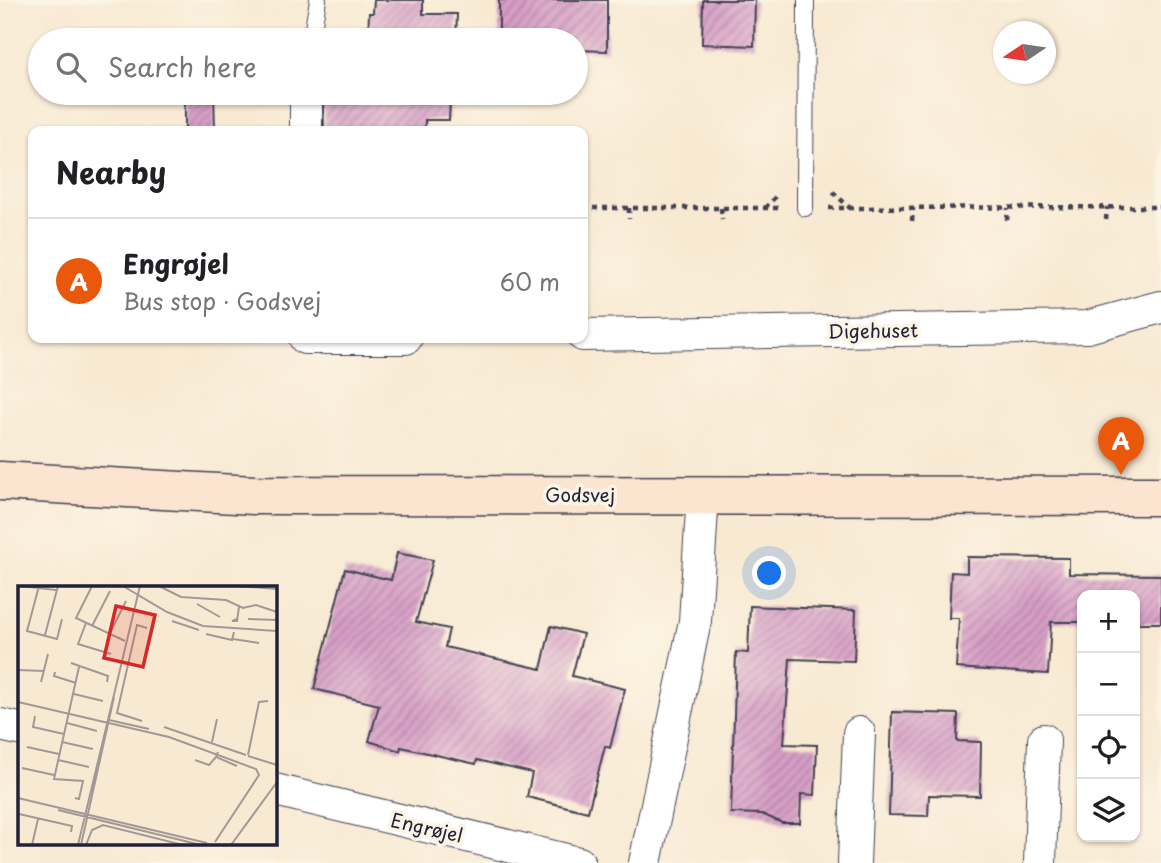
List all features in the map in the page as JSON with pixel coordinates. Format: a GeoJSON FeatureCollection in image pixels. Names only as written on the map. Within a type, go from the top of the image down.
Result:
{"type":"FeatureCollection","features":[{"type":"Feature","properties":{"kind":"street"},"geometry":{"type":"LineString","coordinates":[[306,105],[306,126]]}},
{"type":"Feature","properties":{"kind":"street","name":"Digehuset"},"geometry":{"type":"LineString","coordinates":[[588,335],[1087,327],[1161,307]]}},
{"type":"Feature","properties":{"kind":"street","name":"Godsvej"},"geometry":{"type":"LineString","coordinates":[[0,481],[254,495],[1161,496]]}},
{"type":"Feature","properties":{"kind":"street"},"geometry":{"type":"LineString","coordinates":[[645,863],[695,621],[703,494]]}},
{"type":"Feature","properties":{"kind":"street"},"geometry":{"type":"LineString","coordinates":[[0,725],[18,729]]}},
{"type":"Feature","properties":{"kind":"street"},"geometry":{"type":"LineString","coordinates":[[854,863],[859,733]]}},
{"type":"Feature","properties":{"kind":"street"},"geometry":{"type":"LineString","coordinates":[[1040,863],[1044,740]]}},
{"type":"Feature","properties":{"kind":"street","name":"Engrøjel"},"geometry":{"type":"LineString","coordinates":[[276,790],[579,863]]}},
{"type":"Feature","properties":{"kind":"lane"},"geometry":{"type":"LineString","coordinates":[[313,28],[318,0]]}},
{"type":"Feature","properties":{"kind":"lane"},"geometry":{"type":"LineString","coordinates":[[806,0],[806,208]]}},
{"type":"Feature","properties":{"kind":"path"},"geometry":{"type":"LineString","coordinates":[[1106,220],[1107,207]]}},
{"type":"Feature","properties":{"kind":"path"},"geometry":{"type":"LineString","coordinates":[[588,208],[1161,207]]}},
{"type":"Feature","properties":{"kind":"path"},"geometry":{"type":"LineString","coordinates":[[629,208],[629,219]]}},
{"type":"Feature","properties":{"kind":"path"},"geometry":{"type":"LineString","coordinates":[[721,208],[722,219]]}},
{"type":"Feature","properties":{"kind":"path"},"geometry":{"type":"LineString","coordinates":[[912,221],[913,208]]}},
{"type":"Feature","properties":{"kind":"path"},"geometry":{"type":"LineString","coordinates":[[1007,208],[1007,220]]}},
{"type":"Feature","properties":{"kind":"building"},"geometry":{"type":"Polygon","coordinates":[[[374,0],[423,0],[423,14],[457,14],[456,28],[368,28],[369,13],[373,13],[374,0]]]}},
{"type":"Feature","properties":{"kind":"building"},"geometry":{"type":"Polygon","coordinates":[[[499,0],[607,0],[607,51],[588,50],[588,28],[499,28],[499,0]]]}},
{"type":"Feature","properties":{"kind":"building"},"geometry":{"type":"Polygon","coordinates":[[[703,0],[755,0],[754,46],[702,44],[703,0]]]}},
{"type":"Feature","properties":{"kind":"building"},"geometry":{"type":"Polygon","coordinates":[[[185,105],[214,105],[215,126],[185,126],[185,105]]]}},
{"type":"Feature","properties":{"kind":"building"},"geometry":{"type":"Polygon","coordinates":[[[323,105],[450,105],[449,120],[425,120],[425,126],[324,126],[323,105]]]}},
{"type":"Feature","properties":{"kind":"building"},"geometry":{"type":"Polygon","coordinates":[[[397,553],[433,560],[416,622],[449,629],[445,647],[541,669],[551,626],[583,634],[572,676],[625,689],[610,748],[605,746],[588,812],[527,797],[532,773],[401,747],[400,751],[369,741],[379,705],[314,689],[345,569],[391,580],[397,553]]]}},
{"type":"Feature","properties":{"kind":"building"},"geometry":{"type":"Polygon","coordinates":[[[967,557],[1069,558],[1069,574],[1161,575],[1161,623],[1140,623],[1140,590],[1077,590],[1077,622],[1051,622],[1048,674],[956,668],[959,618],[949,618],[951,572],[967,573],[967,557]]]}},
{"type":"Feature","properties":{"kind":"building"},"geometry":{"type":"Polygon","coordinates":[[[750,606],[856,610],[854,661],[790,659],[784,744],[817,745],[815,795],[801,794],[800,823],[782,823],[762,814],[731,813],[736,652],[748,653],[750,606]]]}},
{"type":"Feature","properties":{"kind":"building"},"geometry":{"type":"Polygon","coordinates":[[[892,712],[958,714],[957,741],[981,742],[980,796],[929,795],[928,816],[889,815],[892,712]]]}},
{"type":"Feature","properties":{"kind":"place","name":"Engrøjel"},"geometry":{"type":"Point","coordinates":[1121,475]}}]}
